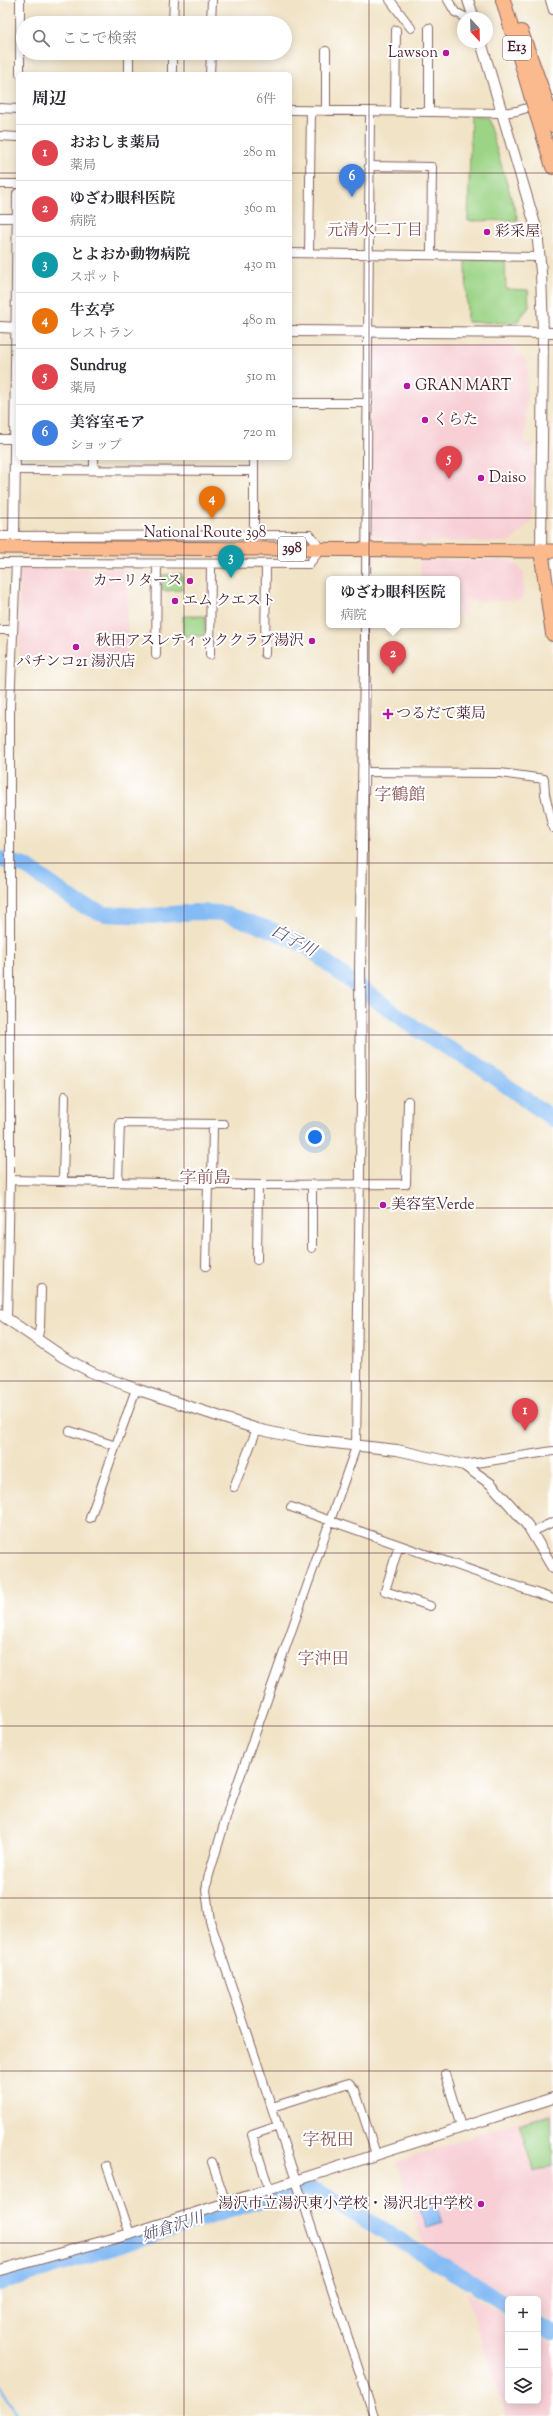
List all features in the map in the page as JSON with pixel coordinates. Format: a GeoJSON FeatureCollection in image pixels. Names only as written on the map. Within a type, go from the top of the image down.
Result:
{"type":"FeatureCollection","features":[{"type":"Feature","properties":{"kind":"highway","name":"E13"},"geometry":{"type":"LineString","coordinates":[[503,0],[542,96]]}},
{"type":"Feature","properties":{"kind":"highway","name":"E13"},"geometry":{"type":"LineString","coordinates":[[510,0],[542,96],[547,119],[553,166]]}},
{"type":"Feature","properties":{"kind":"highway","name":"National Route 398"},"geometry":{"type":"LineString","coordinates":[[0,547],[547,550]]}},
{"type":"Feature","properties":{"kind":"highway"},"geometry":{"type":"LineString","coordinates":[[547,550],[553,634]]}},
{"type":"Feature","properties":{"kind":"street"},"geometry":{"type":"LineString","coordinates":[[20,0],[20,16]]}},
{"type":"Feature","properties":{"kind":"street"},"geometry":{"type":"LineString","coordinates":[[173,16],[174,0]]}},
{"type":"Feature","properties":{"kind":"street"},"geometry":{"type":"LineString","coordinates":[[211,16],[212,0]]}},
{"type":"Feature","properties":{"kind":"street"},"geometry":{"type":"LineString","coordinates":[[390,0],[411,28]]}},
{"type":"Feature","properties":{"kind":"street"},"geometry":{"type":"LineString","coordinates":[[448,0],[457,13]]}},
{"type":"Feature","properties":{"kind":"street"},"geometry":{"type":"LineString","coordinates":[[468,0],[472,12]]}},
{"type":"Feature","properties":{"kind":"street"},"geometry":{"type":"LineString","coordinates":[[550,0],[553,10]]}},
{"type":"Feature","properties":{"kind":"street"},"geometry":{"type":"LineString","coordinates":[[429,28],[429,111]]}},
{"type":"Feature","properties":{"kind":"street"},"geometry":{"type":"LineString","coordinates":[[394,111],[396,30]]}},
{"type":"Feature","properties":{"kind":"street"},"geometry":{"type":"LineString","coordinates":[[483,48],[537,231],[548,334],[547,550]]}},
{"type":"Feature","properties":{"kind":"street"},"geometry":{"type":"LineString","coordinates":[[326,51],[326,111]]}},
{"type":"Feature","properties":{"kind":"street"},"geometry":{"type":"LineString","coordinates":[[20,60],[20,72]]}},
{"type":"Feature","properties":{"kind":"street"},"geometry":{"type":"LineString","coordinates":[[129,60],[129,72]]}},
{"type":"Feature","properties":{"kind":"street"},"geometry":{"type":"LineString","coordinates":[[172,60],[172,72]]}},
{"type":"Feature","properties":{"kind":"street"},"geometry":{"type":"LineString","coordinates":[[210,72],[211,60]]}},
{"type":"Feature","properties":{"kind":"street"},"geometry":{"type":"LineString","coordinates":[[292,110],[502,113],[517,111],[542,96]]}},
{"type":"Feature","properties":{"kind":"street"},"geometry":{"type":"LineString","coordinates":[[0,108],[16,109]]}},
{"type":"Feature","properties":{"kind":"street"},"geometry":{"type":"LineString","coordinates":[[309,253],[311,111]]}},
{"type":"Feature","properties":{"kind":"street"},"geometry":{"type":"LineString","coordinates":[[366,576],[370,111]]}},
{"type":"Feature","properties":{"kind":"street"},"geometry":{"type":"LineString","coordinates":[[0,136],[16,137]]}},
{"type":"Feature","properties":{"kind":"street"},"geometry":{"type":"LineString","coordinates":[[369,166],[432,167],[431,254]]}},
{"type":"Feature","properties":{"kind":"street"},"geometry":{"type":"LineString","coordinates":[[0,184],[16,184]]}},
{"type":"Feature","properties":{"kind":"street"},"geometry":{"type":"LineString","coordinates":[[0,218],[16,218]]}},
{"type":"Feature","properties":{"kind":"street"},"geometry":{"type":"LineString","coordinates":[[292,253],[540,256]]}},
{"type":"Feature","properties":{"kind":"street"},"geometry":{"type":"LineString","coordinates":[[0,327],[16,328]]}},
{"type":"Feature","properties":{"kind":"street"},"geometry":{"type":"LineString","coordinates":[[292,331],[548,334]]}},
{"type":"Feature","properties":{"kind":"street"},"geometry":{"type":"LineString","coordinates":[[14,536],[16,384]]}},
{"type":"Feature","properties":{"kind":"street"},"geometry":{"type":"LineString","coordinates":[[292,404],[368,403]]}},
{"type":"Feature","properties":{"kind":"street"},"geometry":{"type":"LineString","coordinates":[[0,439],[15,439]]}},
{"type":"Feature","properties":{"kind":"street"},"geometry":{"type":"LineString","coordinates":[[94,460],[94,469]]}},
{"type":"Feature","properties":{"kind":"street"},"geometry":{"type":"LineString","coordinates":[[254,460],[254,535]]}},
{"type":"Feature","properties":{"kind":"street"},"geometry":{"type":"LineString","coordinates":[[16,470],[94,469],[254,471]]}},
{"type":"Feature","properties":{"kind":"street"},"geometry":{"type":"LineString","coordinates":[[0,536],[310,535],[321,549],[309,564],[0,563]]}},
{"type":"Feature","properties":{"kind":"street"},"geometry":{"type":"LineString","coordinates":[[16,563],[10,706],[10,1180],[4,1316],[63,1358],[81,1367],[136,1389],[257,1429],[307,1440],[356,1447],[397,1450],[464,1464],[553,1452]]}},
{"type":"Feature","properties":{"kind":"street"},"geometry":{"type":"LineString","coordinates":[[156,655],[157,564]]}},
{"type":"Feature","properties":{"kind":"street"},"geometry":{"type":"LineString","coordinates":[[210,655],[211,564]]}},
{"type":"Feature","properties":{"kind":"street"},"geometry":{"type":"LineString","coordinates":[[265,654],[266,564]]}},
{"type":"Feature","properties":{"kind":"street"},"geometry":{"type":"LineString","coordinates":[[365,628],[360,972],[361,1098],[356,1447],[231,1801],[206,1890],[210,1921],[374,2416]]}},
{"type":"Feature","properties":{"kind":"street"},"geometry":{"type":"LineString","coordinates":[[0,630],[13,630]]}},
{"type":"Feature","properties":{"kind":"street"},"geometry":{"type":"LineString","coordinates":[[364,772],[500,773],[538,776],[544,779],[553,828]]}},
{"type":"Feature","properties":{"kind":"street"},"geometry":{"type":"LineString","coordinates":[[63,1181],[65,1096]]}},
{"type":"Feature","properties":{"kind":"street"},"geometry":{"type":"LineString","coordinates":[[10,1180],[258,1185],[360,1183],[406,1184],[408,1101]]}},
{"type":"Feature","properties":{"kind":"street"},"geometry":{"type":"LineString","coordinates":[[118,1181],[120,1123],[224,1124]]}},
{"type":"Feature","properties":{"kind":"street"},"geometry":{"type":"LineString","coordinates":[[206,1266],[213,1124]]}},
{"type":"Feature","properties":{"kind":"street"},"geometry":{"type":"LineString","coordinates":[[257,1260],[258,1185]]}},
{"type":"Feature","properties":{"kind":"street"},"geometry":{"type":"LineString","coordinates":[[312,1185],[312,1248]]}},
{"type":"Feature","properties":{"kind":"street"},"geometry":{"type":"LineString","coordinates":[[37,1340],[40,1328],[41,1289]]}},
{"type":"Feature","properties":{"kind":"street"},"geometry":{"type":"LineString","coordinates":[[90,1518],[136,1389]]}},
{"type":"Feature","properties":{"kind":"street"},"geometry":{"type":"LineString","coordinates":[[234,1487],[257,1429]]}},
{"type":"Feature","properties":{"kind":"street"},"geometry":{"type":"LineString","coordinates":[[70,1430],[116,1446]]}},
{"type":"Feature","properties":{"kind":"street"},"geometry":{"type":"LineString","coordinates":[[464,1464],[491,1484],[532,1532],[553,1568]]}},
{"type":"Feature","properties":{"kind":"street"},"geometry":{"type":"LineString","coordinates":[[291,1507],[553,1599]]}},
{"type":"Feature","properties":{"kind":"street"},"geometry":{"type":"LineString","coordinates":[[532,1532],[553,1522]]}},
{"type":"Feature","properties":{"kind":"street"},"geometry":{"type":"LineString","coordinates":[[399,1545],[385,1591],[430,1606]]}},
{"type":"Feature","properties":{"kind":"street"},"geometry":{"type":"LineString","coordinates":[[445,2074],[461,2127]]}},
{"type":"Feature","properties":{"kind":"street"},"geometry":{"type":"LineString","coordinates":[[272,2107],[349,2083],[355,2090],[376,2154]]}},
{"type":"Feature","properties":{"kind":"street"},"geometry":{"type":"LineString","coordinates":[[0,2270],[130,2234],[553,2098]]}},
{"type":"Feature","properties":{"kind":"street"},"geometry":{"type":"LineString","coordinates":[[269,2189],[252,2135],[278,2126]]}},
{"type":"Feature","properties":{"kind":"street"},"geometry":{"type":"LineString","coordinates":[[212,2162],[226,2203]]}},
{"type":"Feature","properties":{"kind":"street"},"geometry":{"type":"LineString","coordinates":[[107,2166],[130,2234]]}},
{"type":"Feature","properties":{"kind":"shaded area"},"geometry":{"type":"Polygon","coordinates":[[[371,344],[512,346],[528,363],[525,443],[533,443],[532,520],[511,542],[403,542],[371,535],[371,344]]]}},
{"type":"Feature","properties":{"kind":"shaded area"},"geometry":{"type":"Polygon","coordinates":[[[420,560],[509,560],[524,572],[523,600],[465,601],[465,616],[460,616],[460,576],[421,576],[420,560]]]}},
{"type":"Feature","properties":{"kind":"shaded area"},"geometry":{"type":"Polygon","coordinates":[[[20,568],[128,569],[127,659],[19,657],[20,568]]]}},
{"type":"Feature","properties":{"kind":"shaded area","name":"湯沢市立湯沢東小学校・湯沢北中学校"},"geometry":{"type":"Polygon","coordinates":[[[553,2110],[553,2322],[541,2315],[541,2296],[510,2296],[424,2246],[396,2162],[553,2110]]]}},
{"type":"Feature","properties":{"kind":"shaded area"},"geometry":{"type":"Polygon","coordinates":[[[466,2292],[505,2316],[505,2404],[541,2404],[541,2338],[553,2344],[553,2416],[506,2416],[466,2292]]]}},
{"type":"Feature","properties":{"kind":"green space"},"geometry":{"type":"Polygon","coordinates":[[[471,116],[487,118],[518,220],[468,221],[471,116]]]}},
{"type":"Feature","properties":{"kind":"green space"},"geometry":{"type":"Polygon","coordinates":[[[505,259],[506,289],[528,290],[529,307],[516,323],[467,322],[466,260],[505,259]]]}},
{"type":"Feature","properties":{"kind":"green space"},"geometry":{"type":"Polygon","coordinates":[[[182,574],[182,590],[162,591],[162,575],[182,574]]]}},
{"type":"Feature","properties":{"kind":"green space"},"geometry":{"type":"Polygon","coordinates":[[[183,616],[205,616],[205,636],[183,636],[183,616]]]}},
{"type":"Feature","properties":{"kind":"green space"},"geometry":{"type":"Polygon","coordinates":[[[551,2114],[553,2166],[534,2172],[519,2124],[551,2114]]]}},
{"type":"Feature","properties":{"kind":"water"},"geometry":{"type":"Polygon","coordinates":[[[433,2193],[443,2223],[427,2228],[416,2199],[433,2193]]]}},
{"type":"Feature","properties":{"kind":"waterway","name":"白子川"},"geometry":{"type":"LineString","coordinates":[[0,859],[27,867],[79,904],[105,914],[151,916],[194,912],[222,913],[269,929],[308,947],[337,971],[425,1035],[475,1063],[553,1119]]}},
{"type":"Feature","properties":{"kind":"waterway","name":"姉倉沢川"},"geometry":{"type":"LineString","coordinates":[[0,2284],[292,2190],[308,2188],[323,2195],[471,2282],[505,2304]]}},
{"type":"Feature","properties":{"kind":"waterway","name":"姉倉沢川"},"geometry":{"type":"LineString","coordinates":[[541,2327],[553,2333]]}},
{"type":"Feature","properties":{"kind":"waterway"},"geometry":{"type":"LineString","coordinates":[[0,2383],[17,2416]]}},
{"type":"Feature","properties":{"kind":"place","name":"Lawson"},"geometry":{"type":"Point","coordinates":[446,53]}},
{"type":"Feature","properties":{"kind":"place","name":"美容室モア"},"geometry":{"type":"Point","coordinates":[352,197]}},
{"type":"Feature","properties":{"kind":"place","name":"彩采屋"},"geometry":{"type":"Point","coordinates":[487,232]}},
{"type":"Feature","properties":{"kind":"place","name":"GRAN MART"},"geometry":{"type":"Point","coordinates":[407,386]}},
{"type":"Feature","properties":{"kind":"place","name":"くらた"},"geometry":{"type":"Point","coordinates":[425,420]}},
{"type":"Feature","properties":{"kind":"place","name":"Daiso"},"geometry":{"type":"Point","coordinates":[481,478]}},
{"type":"Feature","properties":{"kind":"place","name":"Sundrug"},"geometry":{"type":"Point","coordinates":[449,479]}},
{"type":"Feature","properties":{"kind":"place","name":"牛玄亭"},"geometry":{"type":"Point","coordinates":[212,519]}},
{"type":"Feature","properties":{"kind":"place","name":"とよおか動物病院"},"geometry":{"type":"Point","coordinates":[231,578]}},
{"type":"Feature","properties":{"kind":"place","name":"カーリタース"},"geometry":{"type":"Point","coordinates":[190,581]}},
{"type":"Feature","properties":{"kind":"place","name":"エム クエスト"},"geometry":{"type":"Point","coordinates":[175,601]}},
{"type":"Feature","properties":{"kind":"place","name":"秋田アスレティッククラブ湯沢"},"geometry":{"type":"Point","coordinates":[312,641]}},
{"type":"Feature","properties":{"kind":"place","name":"パチンコ21 湯沢店"},"geometry":{"type":"Point","coordinates":[76,647]}},
{"type":"Feature","properties":{"kind":"place","name":"ゆざわ眼科医院"},"geometry":{"type":"Point","coordinates":[393,674]}},
{"type":"Feature","properties":{"kind":"place","name":"つるだて薬局"},"geometry":{"type":"Point","coordinates":[388,714]}},
{"type":"Feature","properties":{"kind":"place","name":"美容室Verde"},"geometry":{"type":"Point","coordinates":[383,1205]}},
{"type":"Feature","properties":{"kind":"place","name":"おおしま薬局"},"geometry":{"type":"Point","coordinates":[525,1431]}},
{"type":"Feature","properties":{"kind":"place","name":"湯沢市立湯沢東小学校・湯沢北中学校"},"geometry":{"type":"Point","coordinates":[481,2204]}},
{"type":"Feature","properties":{"kind":"district","name":"元清水二丁目"},"geometry":{"type":"Point","coordinates":[375,231]}},
{"type":"Feature","properties":{"kind":"district","name":"字鶴館"},"geometry":{"type":"Point","coordinates":[400,796]}},
{"type":"Feature","properties":{"kind":"district","name":"字前島"},"geometry":{"type":"Point","coordinates":[205,1179]}},
{"type":"Feature","properties":{"kind":"district","name":"字沖田"},"geometry":{"type":"Point","coordinates":[323,1660]}},
{"type":"Feature","properties":{"kind":"district","name":"字祝田"},"geometry":{"type":"Point","coordinates":[328,2141]}}]}
